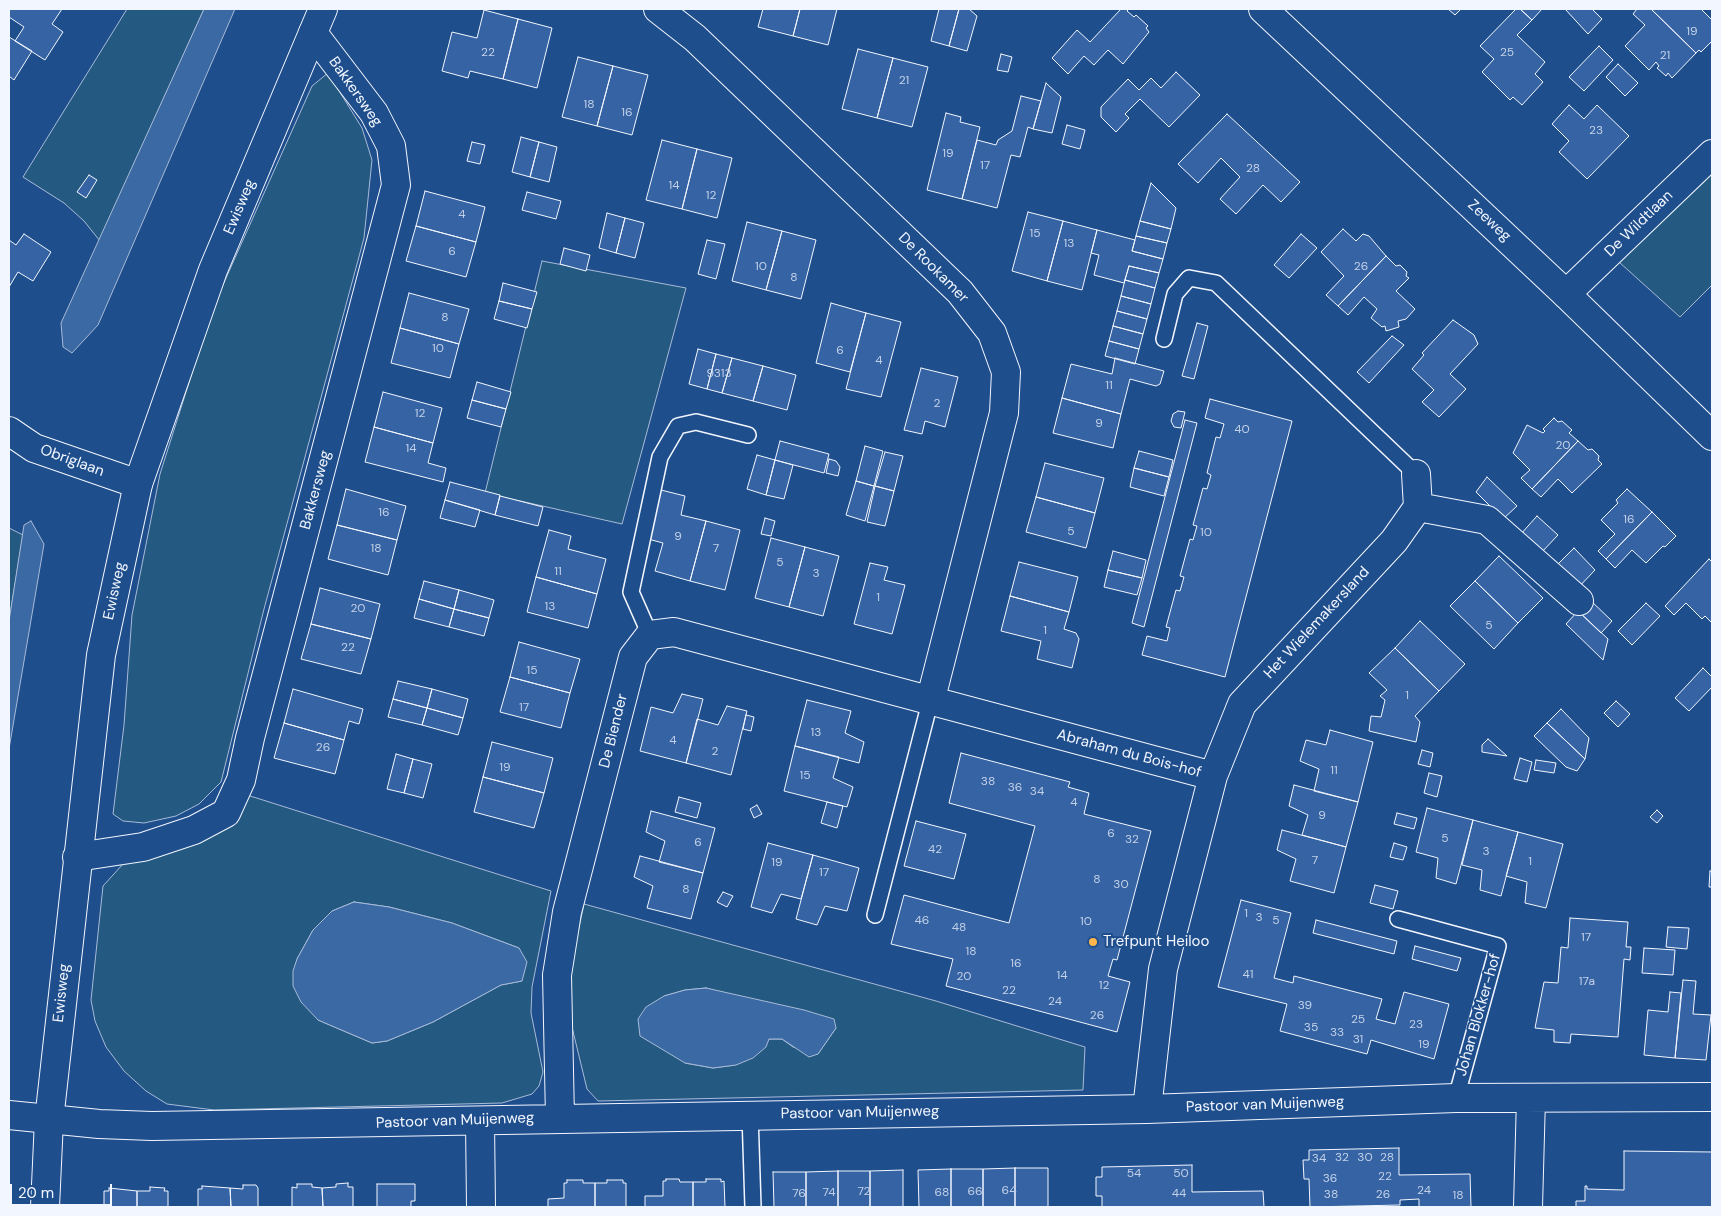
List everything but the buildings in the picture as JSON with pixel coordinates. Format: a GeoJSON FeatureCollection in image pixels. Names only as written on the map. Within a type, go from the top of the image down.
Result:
{"type":"FeatureCollection","features":[{"type":"Feature","properties":{"kind":"street","name":"De Rookamer"},"geometry":{"type":"LineString","coordinates":[[658,9],[695,38],[960,292],[992,333],[1006,372],[1004,414],[930,702]]}},
{"type":"Feature","properties":{"kind":"street","name":"Zeeweg"},"geometry":{"type":"LineString","coordinates":[[1263,9],[1566,294],[1712,436]]}},
{"type":"Feature","properties":{"kind":"street","name":"Ewisweg"},"geometry":{"type":"LineString","coordinates":[[45,1207],[49,1120],[101,655],[138,484],[213,270],[318,21]]}},
{"type":"Feature","properties":{"kind":"street","name":"Bakkersweg"},"geometry":{"type":"LineString","coordinates":[[77,857],[143,847],[194,830],[226,813],[241,780],[250,738],[396,185],[390,146],[374,113],[318,21]]}},
{"type":"Feature","properties":{"kind":"street","name":"De Wildtlaan"},"geometry":{"type":"LineString","coordinates":[[1566,294],[1712,154]]}},
{"type":"Feature","properties":{"kind":"street","name":"Obriglaan"},"geometry":{"type":"LineString","coordinates":[[9,431],[34,448],[138,484]]}},
{"type":"Feature","properties":{"kind":"street"},"geometry":{"type":"LineString","coordinates":[[1416,474],[1418,507],[1487,520],[1579,601]]}},
{"type":"Feature","properties":{"kind":"street","name":"Het Wielemakersland"},"geometry":{"type":"LineString","coordinates":[[1213,776],[1242,704],[1394,541],[1418,507]]}},
{"type":"Feature","properties":{"kind":"street"},"geometry":{"type":"LineString","coordinates":[[650,635],[674,632],[930,702]]}},
{"type":"Feature","properties":{"kind":"street","name":"De Biender"},"geometry":{"type":"LineString","coordinates":[[560,1118],[558,975],[567,912],[633,657],[650,635]]}},
{"type":"Feature","properties":{"kind":"street","name":"Abraham du Bois-hof"},"geometry":{"type":"LineString","coordinates":[[930,702],[1213,776],[1163,969],[1148,1109]]}},
{"type":"Feature","properties":{"kind":"street","name":"Pastoor van Muijenweg"},"geometry":{"type":"LineString","coordinates":[[9,1115],[49,1120],[152,1126],[480,1122],[560,1118],[750,1114],[1148,1109],[1456,1098],[1712,1098]]}},
{"type":"Feature","properties":{"kind":"street"},"geometry":{"type":"LineString","coordinates":[[1528,1207],[1530,1098]]}},
{"type":"Feature","properties":{"kind":"street"},"geometry":{"type":"LineString","coordinates":[[480,1122],[481,1207]]}},
{"type":"Feature","properties":{"kind":"lane"},"geometry":{"type":"LineString","coordinates":[[1164,339],[1175,294],[1189,278],[1216,284],[1416,474]]}},
{"type":"Feature","properties":{"kind":"lane"},"geometry":{"type":"LineString","coordinates":[[650,635],[631,592],[660,457],[678,426],[696,422],[748,435]]}},
{"type":"Feature","properties":{"kind":"lane"},"geometry":{"type":"LineString","coordinates":[[876,915],[930,702]]}},
{"type":"Feature","properties":{"kind":"lane","name":"Johan Blokker-hof"},"geometry":{"type":"LineString","coordinates":[[1398,919],[1498,946],[1456,1098]]}},
{"type":"Feature","properties":{"kind":"lane"},"geometry":{"type":"LineString","coordinates":[[750,1114],[753,1207]]}},
{"type":"Feature","properties":{"kind":"shaded area"},"geometry":{"type":"Polygon","coordinates":[[[127,9],[204,9],[100,241],[84,221],[64,203],[23,177],[127,9]]]}},
{"type":"Feature","properties":{"kind":"shaded area"},"geometry":{"type":"Polygon","coordinates":[[[204,9],[235,9],[98,325],[72,353],[63,347],[61,323],[204,9]]]}},
{"type":"Feature","properties":{"kind":"shaded area"},"geometry":{"type":"Polygon","coordinates":[[[328,73],[362,128],[372,160],[364,238],[264,609],[221,782],[199,804],[176,816],[144,823],[123,821],[113,814],[124,725],[132,615],[160,474],[213,307],[312,86],[328,73]]]}},
{"type":"Feature","properties":{"kind":"shaded area"},"geometry":{"type":"Polygon","coordinates":[[[1712,172],[1712,285],[1680,317],[1619,262],[1712,172]]]}},
{"type":"Feature","properties":{"kind":"shaded area"},"geometry":{"type":"Polygon","coordinates":[[[542,261],[686,288],[622,524],[485,493],[542,261]]]}},
{"type":"Feature","properties":{"kind":"shaded area"},"geometry":{"type":"Polygon","coordinates":[[[31,521],[44,544],[9,749],[9,621],[24,525],[31,521]]]}},
{"type":"Feature","properties":{"kind":"shaded area"},"geometry":{"type":"Polygon","coordinates":[[[9,528],[23,535],[9,621],[9,528]]]}},
{"type":"Feature","properties":{"kind":"shaded area"},"geometry":{"type":"Polygon","coordinates":[[[247,795],[551,891],[532,987],[531,1013],[543,1072],[539,1086],[532,1094],[502,1103],[214,1110],[167,1104],[146,1091],[124,1071],[106,1047],[95,1021],[91,1000],[103,886],[123,864],[201,840],[247,795]],[[354,902],[332,911],[313,930],[297,959],[318,1020],[372,1043],[387,1041],[433,1022],[501,985],[522,981],[519,948],[452,923],[389,907],[354,902]]]}},
{"type":"Feature","properties":{"kind":"shaded area"},"geometry":{"type":"Polygon","coordinates":[[[354,902],[389,907],[452,923],[519,948],[527,962],[522,981],[501,985],[433,1022],[387,1041],[372,1043],[318,1020],[301,1002],[293,986],[293,971],[297,959],[313,930],[332,911],[354,902]]]}},
{"type":"Feature","properties":{"kind":"shaded area"},"geometry":{"type":"Polygon","coordinates":[[[584,904],[936,1001],[1085,1047],[1083,1090],[598,1101],[587,1089],[571,1023],[571,965],[584,904]],[[706,988],[685,990],[664,996],[685,1063],[713,1068],[735,1065],[769,1039],[782,1039],[793,1047],[818,1054],[836,1028],[706,988]]]}},
{"type":"Feature","properties":{"kind":"shaded area"},"geometry":{"type":"Polygon","coordinates":[[[706,988],[804,1010],[834,1019],[836,1028],[818,1054],[809,1057],[782,1039],[769,1039],[766,1047],[753,1058],[736,1065],[713,1068],[685,1063],[640,1036],[638,1019],[646,1007],[664,996],[685,990],[706,988]]]}},
{"type":"Feature","properties":{"kind":"place","name":"Trefpunt Heiloo"},"geometry":{"type":"Point","coordinates":[1093,942]}}]}
